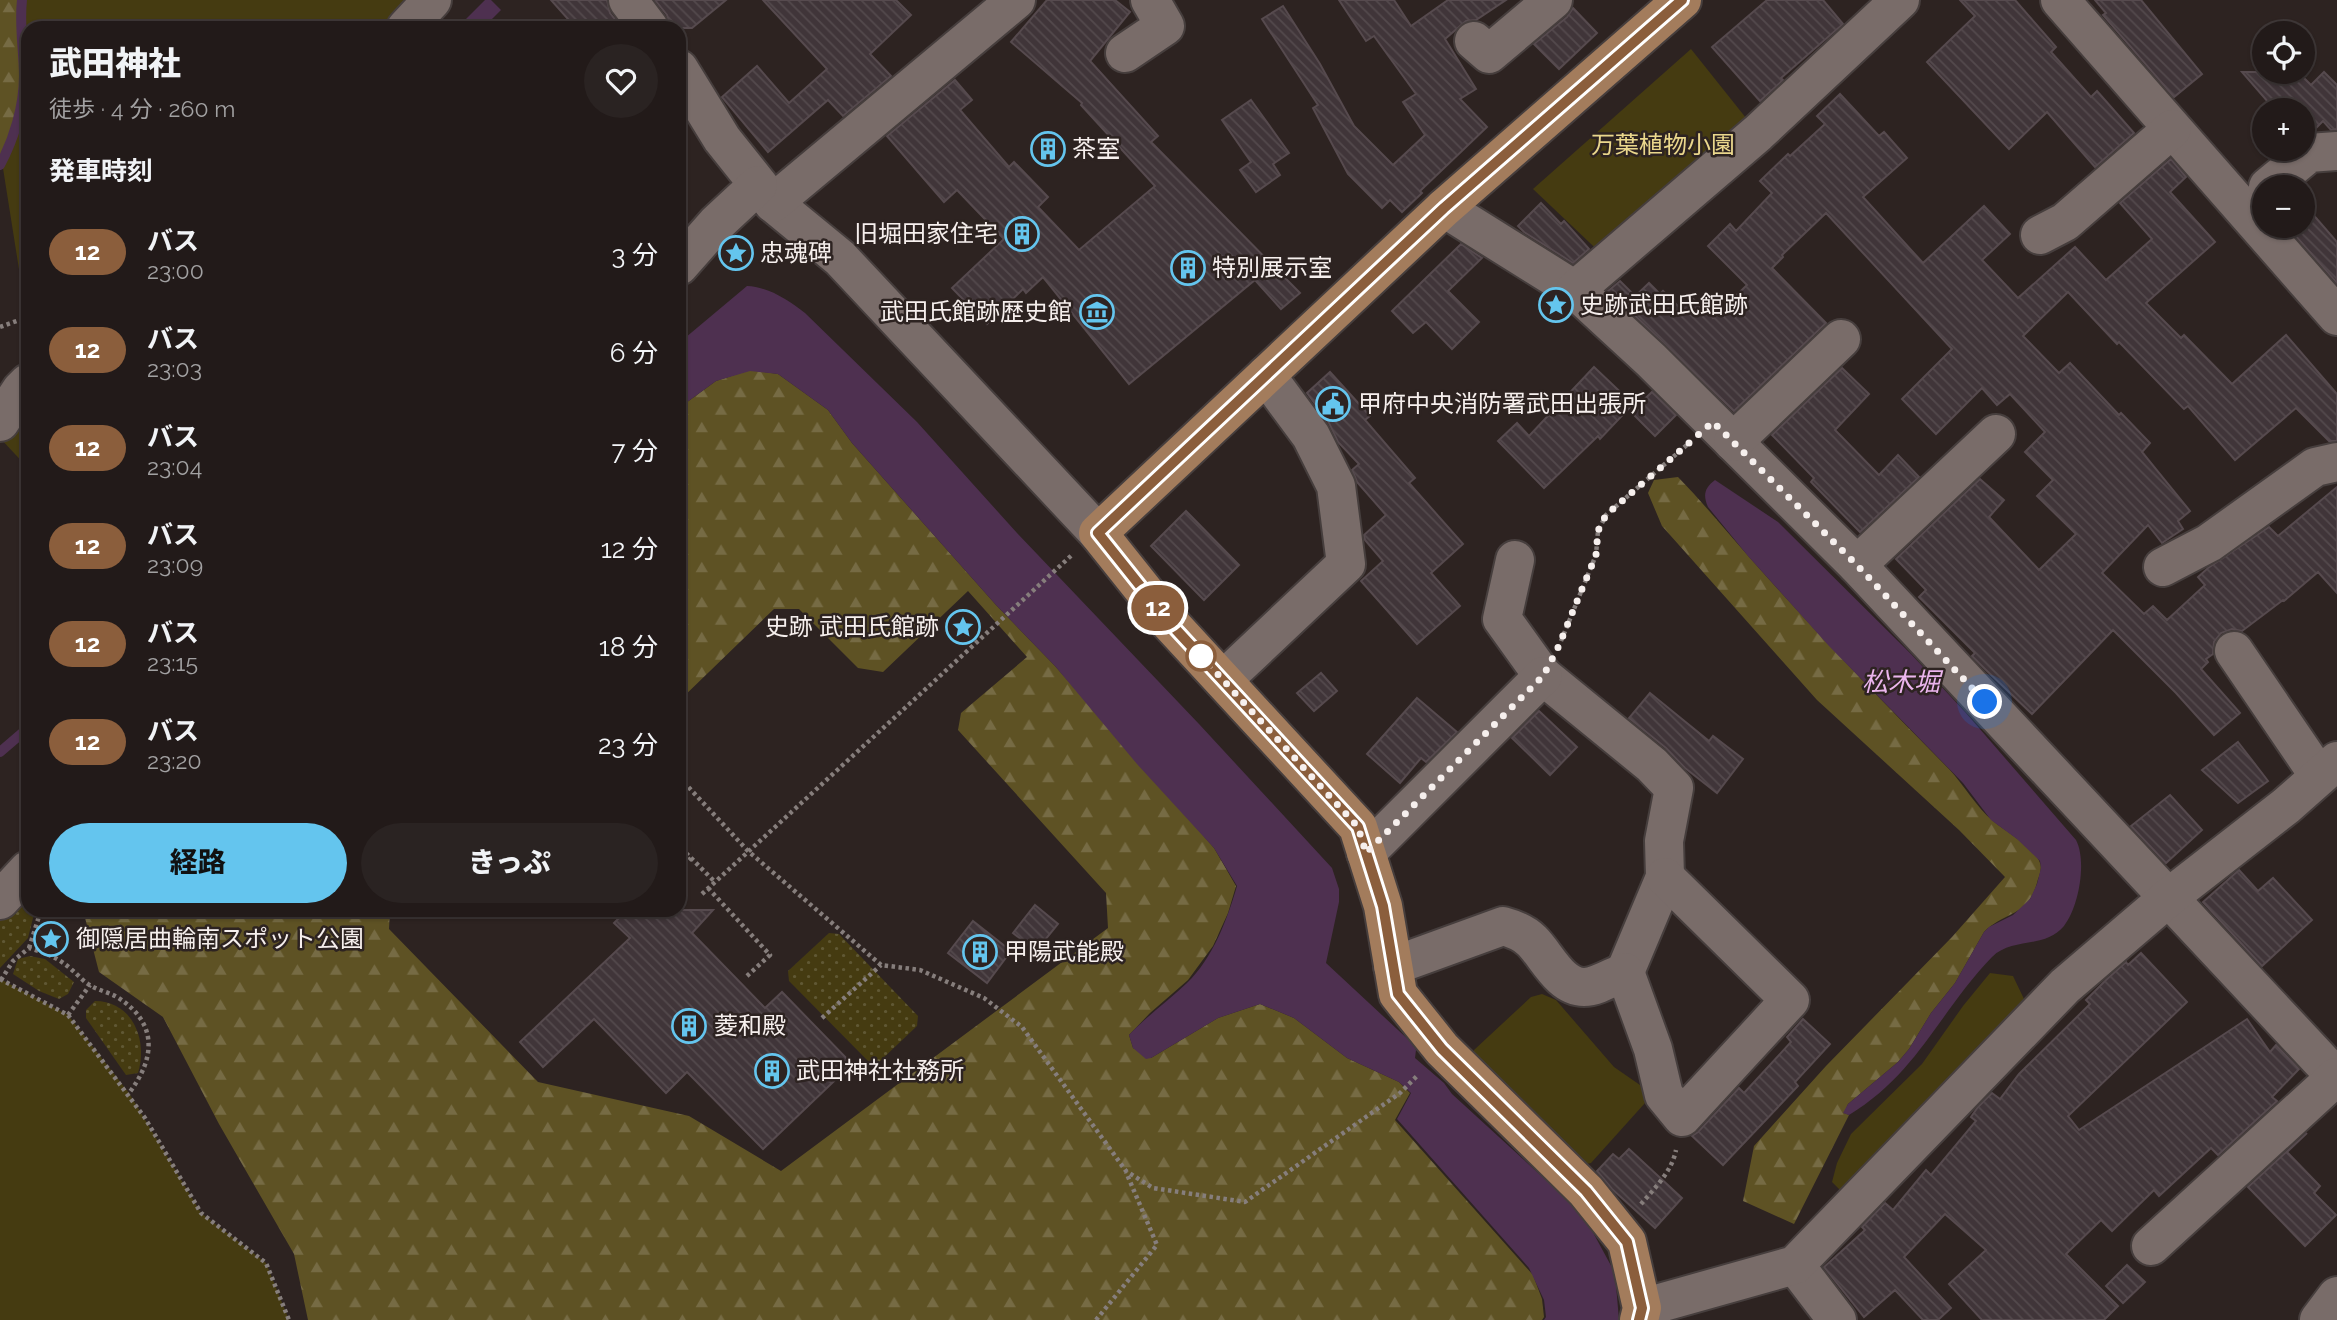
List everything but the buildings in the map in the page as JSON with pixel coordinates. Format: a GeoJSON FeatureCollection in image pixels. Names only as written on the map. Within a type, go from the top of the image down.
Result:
{"type":"FeatureCollection","features":[{"type":"Feature","properties":{"kind":"main road"},"geometry":{"type":"LineString","coordinates":[[1640,1314],[1627,1242],[1586,1191],[1442,1049],[1398,994],[1383,906],[1358,827],[1169,622],[1098,533],[1665,5]]}},
{"type":"Feature","properties":{"kind":"street"},"geometry":{"type":"LineString","coordinates":[[412,21],[432,0]]}},
{"type":"Feature","properties":{"kind":"street"},"geometry":{"type":"LineString","coordinates":[[628,0],[644,21]]}},
{"type":"Feature","properties":{"kind":"street"},"geometry":{"type":"LineString","coordinates":[[686,258],[716,224],[765,194],[1016,0]]}},
{"type":"Feature","properties":{"kind":"street"},"geometry":{"type":"LineString","coordinates":[[1125,53],[1165,26],[1150,0]]}},
{"type":"Feature","properties":{"kind":"street"},"geometry":{"type":"LineString","coordinates":[[1576,290],[1758,133],[1900,0]]}},
{"type":"Feature","properties":{"kind":"street"},"geometry":{"type":"LineString","coordinates":[[2060,0],[2172,129],[2252,190]]}},
{"type":"Feature","properties":{"kind":"street"},"geometry":{"type":"LineString","coordinates":[[1474,41],[1489,54],[1529,8]]}},
{"type":"Feature","properties":{"kind":"street"},"geometry":{"type":"LineString","coordinates":[[686,80],[722,139],[765,194],[840,258],[1098,533]]}},
{"type":"Feature","properties":{"kind":"street"},"geometry":{"type":"LineString","coordinates":[[2040,235],[2065,222],[2172,129]]}},
{"type":"Feature","properties":{"kind":"street"},"geometry":{"type":"LineString","coordinates":[[2283,175],[2309,153],[2337,151]]}},
{"type":"Feature","properties":{"kind":"street"},"geometry":{"type":"LineString","coordinates":[[1444,208],[1576,290],[1723,432],[1857,565],[2337,1077],[2151,1246]]}},
{"type":"Feature","properties":{"kind":"street"},"geometry":{"type":"LineString","coordinates":[[2287,238],[2337,316]]}},
{"type":"Feature","properties":{"kind":"street"},"geometry":{"type":"LineString","coordinates":[[1723,432],[1841,339]]}},
{"type":"Feature","properties":{"kind":"street"},"geometry":{"type":"LineString","coordinates":[[1223,680],[1346,564],[1336,485],[1311,436],[1266,375]]}},
{"type":"Feature","properties":{"kind":"street"},"geometry":{"type":"LineString","coordinates":[[0,422],[21,390]]}},
{"type":"Feature","properties":{"kind":"street"},"geometry":{"type":"LineString","coordinates":[[1857,565],[1996,434]]}},
{"type":"Feature","properties":{"kind":"street"},"geometry":{"type":"LineString","coordinates":[[2163,567],[2209,544],[2315,467],[2337,462]]}},
{"type":"Feature","properties":{"kind":"street"},"geometry":{"type":"LineString","coordinates":[[1514,560],[1503,619],[1543,676],[1652,765],[1674,788],[1664,841],[1665,877],[1625,971],[1653,1049],[1664,1095],[1682,1117],[1790,1000],[1665,877]]}},
{"type":"Feature","properties":{"kind":"street"},"geometry":{"type":"LineString","coordinates":[[1640,1314],[1795,1265],[2065,986],[2168,898],[2286,806],[2328,769],[2234,651]]}},
{"type":"Feature","properties":{"kind":"street"},"geometry":{"type":"LineString","coordinates":[[1366,853],[1543,676]]}},
{"type":"Feature","properties":{"kind":"street"},"geometry":{"type":"LineString","coordinates":[[0,900],[21,878]]}},
{"type":"Feature","properties":{"kind":"street"},"geometry":{"type":"LineString","coordinates":[[1393,966],[1503,926],[1520,932],[1531,940],[1563,978],[1576,985],[1586,987],[1625,971]]}},
{"type":"Feature","properties":{"kind":"street"},"geometry":{"type":"LineString","coordinates":[[1795,1265],[1837,1320]]}},
{"type":"Feature","properties":{"kind":"street"},"geometry":{"type":"LineString","coordinates":[[2319,1320],[2337,1296]]}},
{"type":"Feature","properties":{"kind":"path"},"geometry":{"type":"LineString","coordinates":[[0,327],[21,318]]}},
{"type":"Feature","properties":{"kind":"path"},"geometry":{"type":"LineString","coordinates":[[1543,676],[1557,650],[1596,555],[1598,531],[1606,515],[1723,432]]}},
{"type":"Feature","properties":{"kind":"path"},"geometry":{"type":"LineString","coordinates":[[702,894],[1056,569]]}},
{"type":"Feature","properties":{"kind":"path"},"geometry":{"type":"LineString","coordinates":[[686,785],[748,851],[881,965],[920,970],[933,975],[984,998],[1022,1027],[1126,1171],[1157,1245],[1096,1320]]}},
{"type":"Feature","properties":{"kind":"path"},"geometry":{"type":"LineString","coordinates":[[686,853],[715,882]]}},
{"type":"Feature","properties":{"kind":"path"},"geometry":{"type":"LineString","coordinates":[[686,863],[691,858]]}},
{"type":"Feature","properties":{"kind":"path"},"geometry":{"type":"LineString","coordinates":[[708,888],[770,955],[747,976]]}},
{"type":"Feature","properties":{"kind":"path"},"geometry":{"type":"LineString","coordinates":[[39,917],[29,948],[13,961],[0,979],[68,1015],[129,1093],[201,1213],[266,1263],[289,1320]]}},
{"type":"Feature","properties":{"kind":"path"},"geometry":{"type":"LineString","coordinates":[[29,948],[51,954],[90,985],[117,996],[143,1023],[150,1041],[148,1059],[129,1093]]}},
{"type":"Feature","properties":{"kind":"path"},"geometry":{"type":"LineString","coordinates":[[822,1017],[881,965]]}},
{"type":"Feature","properties":{"kind":"path"},"geometry":{"type":"LineString","coordinates":[[68,1015],[90,985]]}},
{"type":"Feature","properties":{"kind":"path"},"geometry":{"type":"LineString","coordinates":[[1126,1171],[1153,1188],[1245,1202],[1400,1093],[1418,1074]]}},
{"type":"Feature","properties":{"kind":"path"},"geometry":{"type":"LineString","coordinates":[[1618,1231],[1663,1177],[1674,1159],[1682,1117]]}},
{"type":"Feature","properties":{"kind":"green space"},"geometry":{"type":"Polygon","coordinates":[[[0,0],[22,0],[21,104],[10,144],[0,165],[0,0]]]}},
{"type":"Feature","properties":{"kind":"green space"},"geometry":{"type":"Polygon","coordinates":[[[22,0],[432,0],[412,21],[21,21],[21,34],[20,20],[22,0]]]}},
{"type":"Feature","properties":{"kind":"green space","name":"万葉植物小園"},"geometry":{"type":"Polygon","coordinates":[[[1691,49],[1758,133],[1609,261],[1533,189],[1691,49]]]}},
{"type":"Feature","properties":{"kind":"green space"},"geometry":{"type":"Polygon","coordinates":[[[21,92],[21,282],[2,162],[14,133],[21,92]]]}},
{"type":"Feature","properties":{"kind":"green space"},"geometry":{"type":"Polygon","coordinates":[[[750,370],[778,374],[828,410],[852,443],[996,605],[1055,666],[1214,848],[1236,886],[1228,913],[1213,946],[1188,980],[1129,1035],[1133,1048],[1151,1058],[1218,1018],[1260,1004],[1294,1018],[1347,1058],[1399,1082],[1410,1093],[1395,1120],[1533,1275],[1542,1299],[1542,1320],[308,1320],[294,1254],[219,1124],[163,1017],[99,972],[85,917],[390,917],[389,929],[538,1082],[689,1116],[781,1171],[1108,928],[1106,893],[958,730],[961,713],[1027,657],[968,591],[883,672],[858,668],[799,609],[774,609],[686,694],[686,403],[716,381],[750,370]]]}},
{"type":"Feature","properties":{"kind":"green space"},"geometry":{"type":"Polygon","coordinates":[[[21,397],[21,460],[0,438],[21,397]]]}},
{"type":"Feature","properties":{"kind":"green space"},"geometry":{"type":"Polygon","coordinates":[[[1678,477],[1811,625],[1949,769],[1981,809],[2027,846],[2041,865],[2029,901],[1984,932],[1955,983],[1931,1013],[1909,1049],[1898,1062],[1848,1104],[1844,1113],[1849,1115],[1794,1224],[1743,1201],[1754,1146],[1826,1066],[1952,937],[2005,877],[1959,830],[1817,700],[1662,526],[1648,493],[1654,480],[1678,477]]]}},
{"type":"Feature","properties":{"kind":"green space"},"geometry":{"type":"Polygon","coordinates":[[[21,892],[21,917],[33,917],[28,938],[0,968],[0,917],[21,892]]]}},
{"type":"Feature","properties":{"kind":"green space"},"geometry":{"type":"Polygon","coordinates":[[[829,933],[839,934],[918,1016],[917,1026],[878,1063],[870,1063],[789,981],[788,971],[829,933]]]}},
{"type":"Feature","properties":{"kind":"green space"},"geometry":{"type":"Polygon","coordinates":[[[30,956],[45,959],[74,982],[68,994],[59,999],[39,991],[13,974],[18,959],[30,956]]]}},
{"type":"Feature","properties":{"kind":"green space"},"geometry":{"type":"Polygon","coordinates":[[[1990,973],[2013,976],[2024,999],[1856,1184],[1840,1190],[1832,1182],[1837,1163],[1851,1134],[1922,1064],[1990,973]]]}},
{"type":"Feature","properties":{"kind":"green space"},"geometry":{"type":"Polygon","coordinates":[[[0,979],[68,1015],[129,1093],[201,1213],[266,1263],[289,1320],[0,1320],[0,979]]]}},
{"type":"Feature","properties":{"kind":"green space"},"geometry":{"type":"Polygon","coordinates":[[[1542,994],[1556,1000],[1614,1067],[1640,1085],[1646,1099],[1591,1163],[1582,1165],[1473,1059],[1474,1050],[1531,997],[1542,994]]]}},
{"type":"Feature","properties":{"kind":"green space"},"geometry":{"type":"Polygon","coordinates":[[[95,1001],[119,1008],[128,1015],[134,1025],[141,1048],[138,1073],[126,1075],[86,1018],[86,1010],[95,1001]]]}},
{"type":"Feature","properties":{"kind":"water"},"geometry":{"type":"Polygon","coordinates":[[[485,0],[491,0],[501,10],[490,21],[464,21],[485,0]]]}},
{"type":"Feature","properties":{"kind":"water"},"geometry":{"type":"Polygon","coordinates":[[[747,286],[771,292],[805,313],[917,422],[1017,533],[1332,868],[1339,889],[1339,902],[1326,963],[1412,1043],[1416,1050],[1415,1058],[1583,1214],[1615,1273],[1619,1320],[1544,1320],[1544,1300],[1529,1268],[1397,1119],[1411,1093],[1399,1082],[1347,1058],[1294,1018],[1260,1004],[1218,1018],[1151,1058],[1146,1059],[1133,1048],[1129,1035],[1196,973],[1212,950],[1224,925],[1237,886],[1214,848],[1137,764],[1055,666],[996,605],[852,443],[828,410],[778,374],[750,371],[716,381],[686,403],[686,337],[747,286]]]}},
{"type":"Feature","properties":{"kind":"water","name":"松木堀"},"geometry":{"type":"Polygon","coordinates":[[[1715,480],[1778,522],[1911,654],[2076,840],[2079,849],[2080,884],[2074,908],[2064,926],[2048,938],[2009,947],[1992,957],[1911,1061],[1873,1098],[1849,1115],[1843,1113],[1848,1104],[1898,1062],[1909,1049],[1931,1013],[1955,983],[1984,932],[2013,915],[2030,899],[2037,884],[2040,861],[2017,839],[1991,820],[1963,783],[1829,646],[1748,556],[1708,507],[1706,492],[1715,480]]]}},
{"type":"Feature","properties":{"kind":"waterway"},"geometry":{"type":"LineString","coordinates":[[21,21],[22,0]]}},
{"type":"Feature","properties":{"kind":"waterway"},"geometry":{"type":"LineString","coordinates":[[0,165],[14,133],[21,104]]}},
{"type":"Feature","properties":{"kind":"waterway"},"geometry":{"type":"LineString","coordinates":[[0,752],[21,734]]}},
{"type":"Feature","properties":{"kind":"bus line","name":"12"},"geometry":{"type":"LineString","coordinates":[[1639,1320],[1642,1308],[1627,1242],[1586,1191],[1442,1049],[1398,994],[1383,906],[1358,827],[1169,622],[1098,533],[1444,208],[1682,0]]}},
{"type":"Feature","properties":{"kind":"place","name":"茶室"},"geometry":{"type":"Point","coordinates":[1048,149]}},
{"type":"Feature","properties":{"kind":"place","name":"旧堀田家住宅"},"geometry":{"type":"Point","coordinates":[1022,234]}},
{"type":"Feature","properties":{"kind":"place","name":"忠魂碑"},"geometry":{"type":"Point","coordinates":[736,253]}},
{"type":"Feature","properties":{"kind":"place","name":"特別展示室"},"geometry":{"type":"Point","coordinates":[1188,268]}},
{"type":"Feature","properties":{"kind":"place","name":"史跡武田氏館跡"},"geometry":{"type":"Point","coordinates":[1556,305]}},
{"type":"Feature","properties":{"kind":"place","name":"武田氏館跡歴史館"},"geometry":{"type":"Point","coordinates":[1097,312]}},
{"type":"Feature","properties":{"kind":"place","name":"甲府中央消防署武田出張所"},"geometry":{"type":"Point","coordinates":[1333,404]}},
{"type":"Feature","properties":{"kind":"place","name":"史跡 武田氏館跡"},"geometry":{"type":"Point","coordinates":[963,627]}},
{"type":"Feature","properties":{"kind":"place","name":"御隠居曲輪南スポット公園"},"geometry":{"type":"Point","coordinates":[51,939]}},
{"type":"Feature","properties":{"kind":"place","name":"甲陽武能殿"},"geometry":{"type":"Point","coordinates":[980,952]}},
{"type":"Feature","properties":{"kind":"place","name":"菱和殿"},"geometry":{"type":"Point","coordinates":[689,1026]}},
{"type":"Feature","properties":{"kind":"place","name":"武田神社社務所"},"geometry":{"type":"Point","coordinates":[772,1071]}},
{"type":"Feature","properties":{"kind":"route"},"geometry":{"type":"LineString","coordinates":[[1201,656],[1358,827],[1366,853],[1543,676],[1557,650],[1596,555],[1598,531],[1606,515],[1713,422],[1857,565],[1985,702]]}}]}
